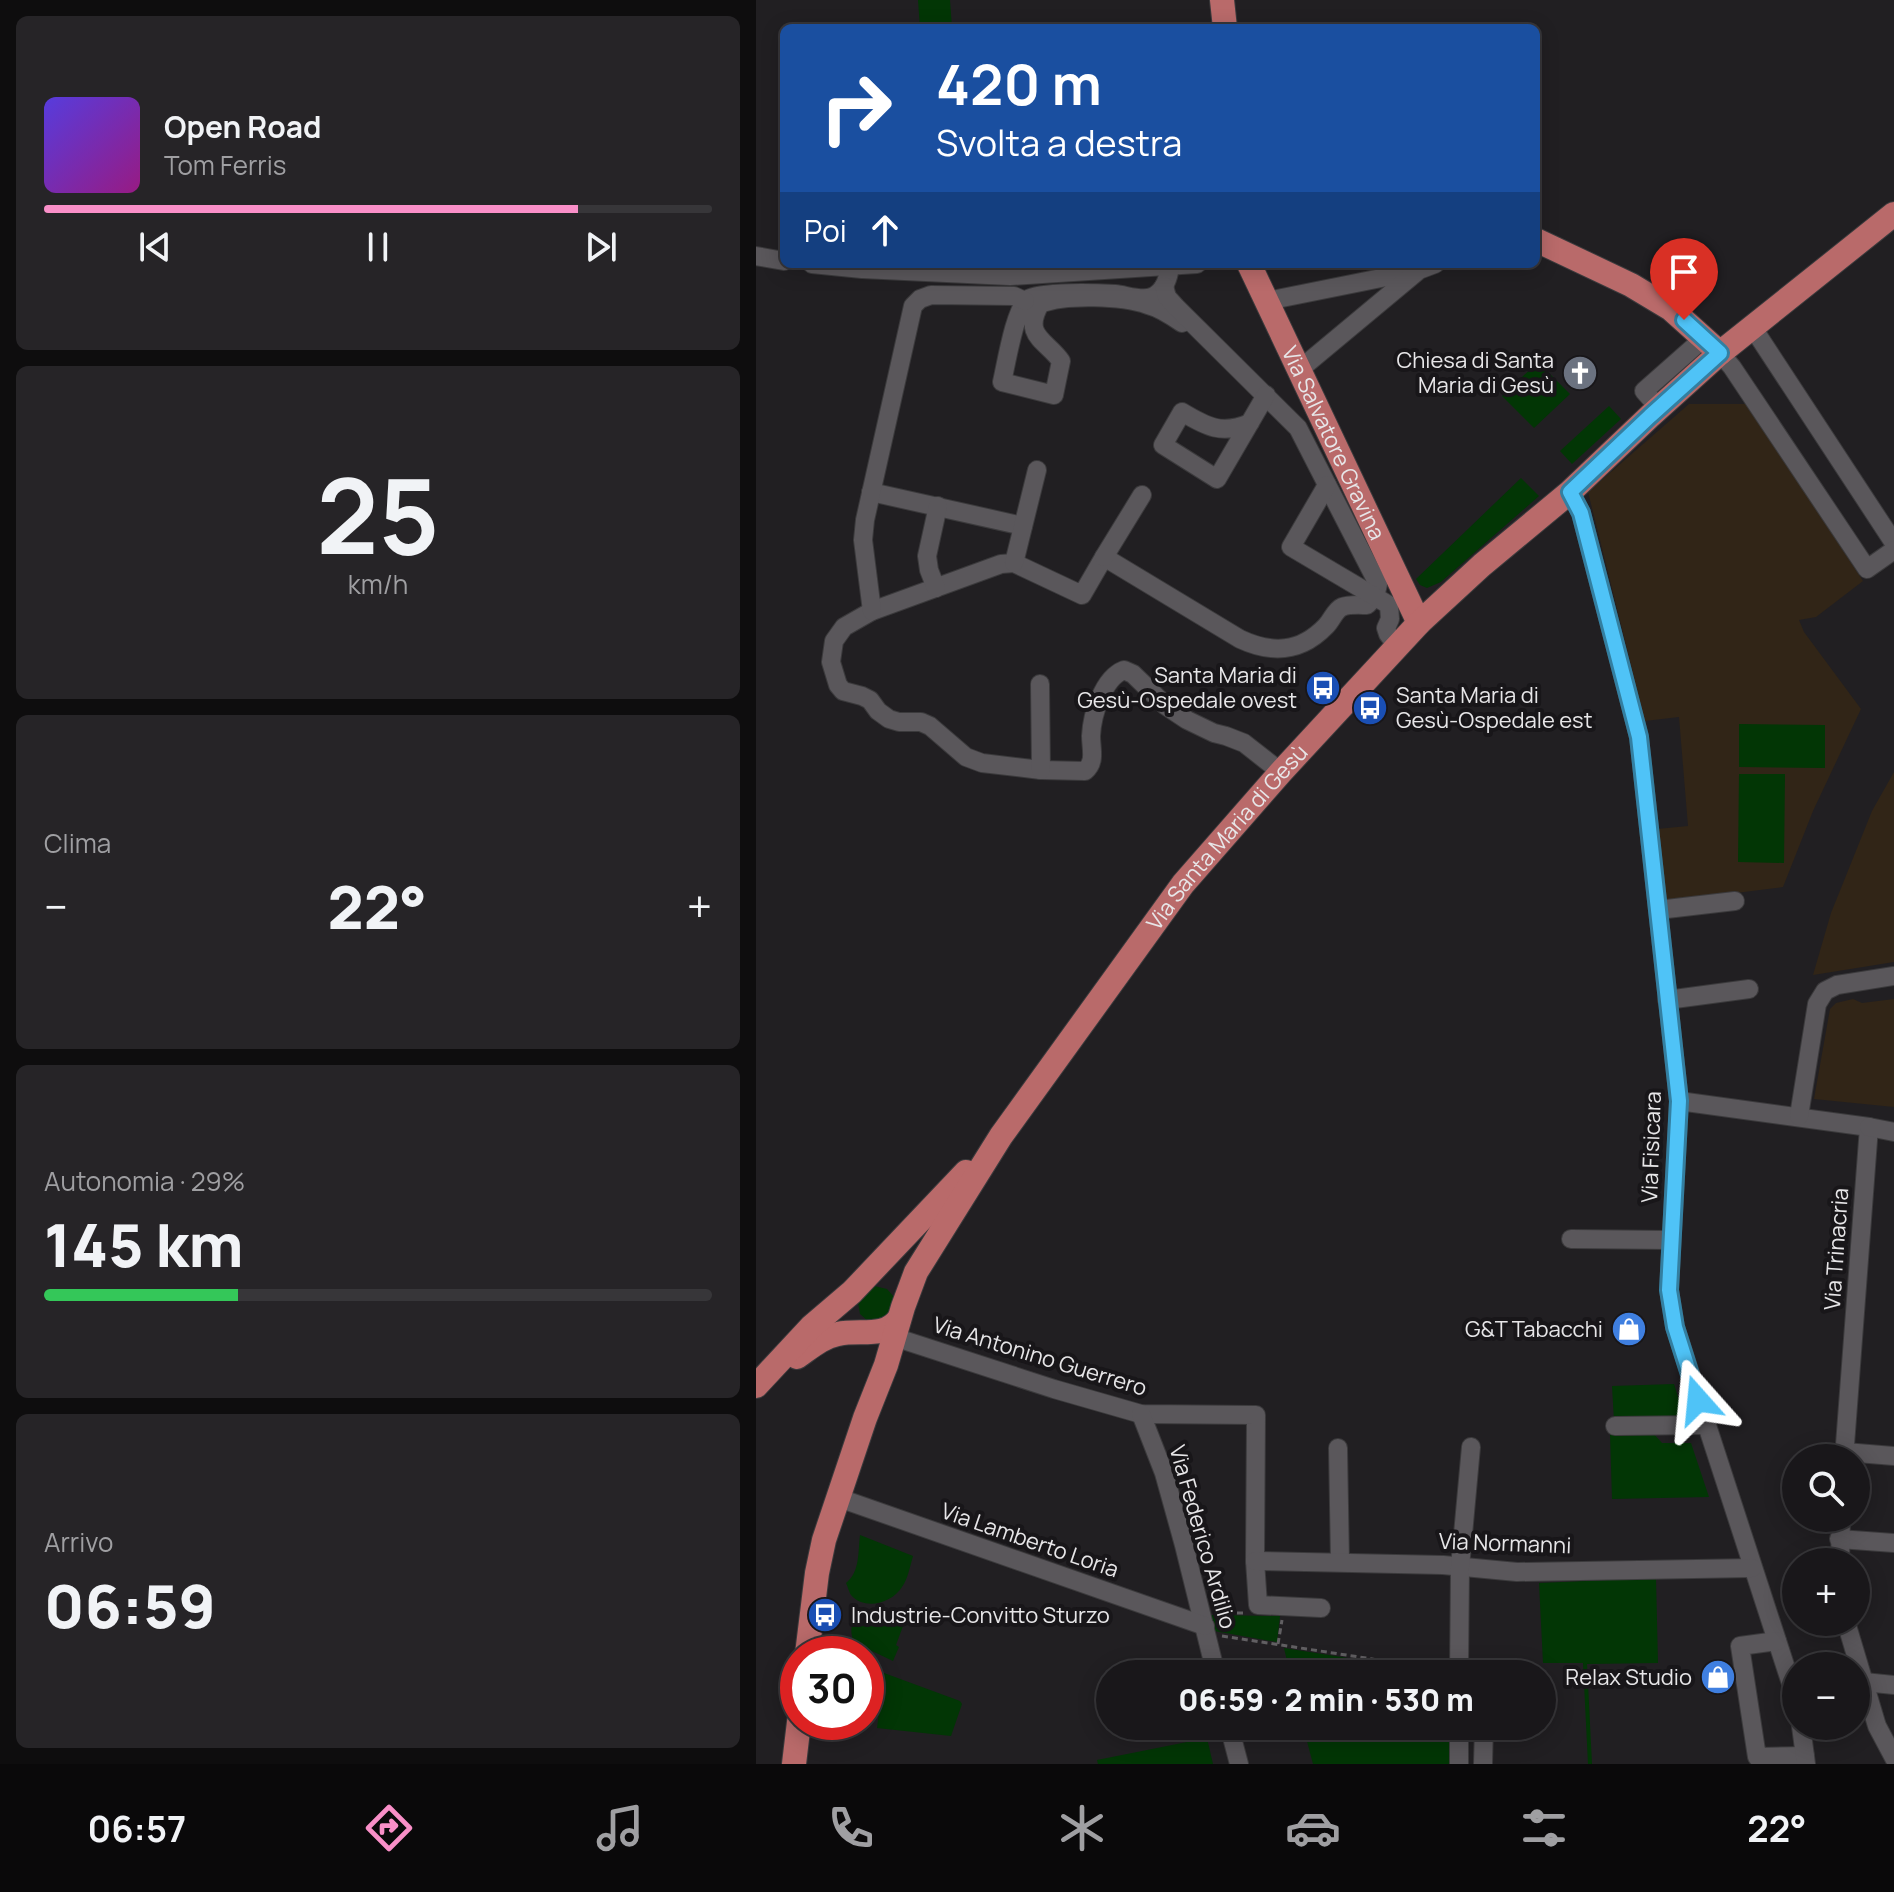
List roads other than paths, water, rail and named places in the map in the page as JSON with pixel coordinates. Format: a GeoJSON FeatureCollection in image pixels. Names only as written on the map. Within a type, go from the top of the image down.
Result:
{"type":"FeatureCollection","features":[{"type":"Feature","properties":{"kind":"main road"},"geometry":{"type":"LineString","coordinates":[[1482,565],[1570,492],[1654,412],[1712,346],[1753,328],[1894,214]]}},
{"type":"Feature","properties":{"kind":"main road"},"geometry":{"type":"LineString","coordinates":[[1540,242],[1631,285],[1671,309],[1712,346]]}},
{"type":"Feature","properties":{"kind":"main road","name":"Via Salvatore Gravina"},"geometry":{"type":"LineString","coordinates":[[1251,268],[1419,623]]}},
{"type":"Feature","properties":{"kind":"main road"},"geometry":{"type":"LineString","coordinates":[[1482,565],[1537,507],[1654,412]]}},
{"type":"Feature","properties":{"kind":"main road","name":"Via Santa Maria di Gesù"},"geometry":{"type":"LineString","coordinates":[[1001,1136],[1183,884],[1396,645],[1482,565]]}},
{"type":"Feature","properties":{"kind":"main road"},"geometry":{"type":"LineString","coordinates":[[756,1386],[811,1327],[856,1288],[1001,1136]]}},
{"type":"Feature","properties":{"kind":"main road"},"geometry":{"type":"LineString","coordinates":[[809,1636],[824,1540],[916,1272],[1001,1136]]}},
{"type":"Feature","properties":{"kind":"main road"},"geometry":{"type":"LineString","coordinates":[[865,1418],[875,1359],[862,1329],[850,1313],[850,1299],[856,1288],[872,1279],[889,1282],[898,1290],[899,1321]]}},
{"type":"Feature","properties":{"kind":"main road"},"geometry":{"type":"LineString","coordinates":[[756,1386],[820,1341],[835,1334],[862,1329],[874,1332],[886,1330],[899,1321]]}},
{"type":"Feature","properties":{"kind":"main road"},"geometry":{"type":"LineString","coordinates":[[794,1764],[797,1740]]}},
{"type":"Feature","properties":{"kind":"street"},"geometry":{"type":"LineString","coordinates":[[756,256],[780,260]]}},
{"type":"Feature","properties":{"kind":"street"},"geometry":{"type":"LineString","coordinates":[[852,268],[1010,276],[1138,268]]}},
{"type":"Feature","properties":{"kind":"street"},"geometry":{"type":"LineString","coordinates":[[1160,294],[1115,298],[1064,298],[1040,304],[1036,310],[1035,333],[1061,361],[1054,395],[1002,382],[1019,311],[1025,301],[1040,295],[1115,294],[1144,298],[1152,297],[1160,294],[1170,268]]}},
{"type":"Feature","properties":{"kind":"street"},"geometry":{"type":"LineString","coordinates":[[1267,301],[1422,268]]}},
{"type":"Feature","properties":{"kind":"street"},"geometry":{"type":"LineString","coordinates":[[1299,370],[1426,268]]}},
{"type":"Feature","properties":{"kind":"street"},"geometry":{"type":"LineString","coordinates":[[1104,557],[1240,639],[1270,649],[1306,643],[1329,624],[1343,606],[1367,605],[1375,597],[1378,584],[1298,428],[1266,395],[1182,322],[1160,294]]}},
{"type":"Feature","properties":{"kind":"street"},"geometry":{"type":"LineString","coordinates":[[872,611],[863,540],[865,520],[913,306],[931,295],[1014,296],[1025,301]]}},
{"type":"Feature","properties":{"kind":"street"},"geometry":{"type":"LineString","coordinates":[[1753,328],[1894,543]]}},
{"type":"Feature","properties":{"kind":"street"},"geometry":{"type":"LineString","coordinates":[[1712,346],[1732,367],[1867,569],[1894,550]]}},
{"type":"Feature","properties":{"kind":"street"},"geometry":{"type":"LineString","coordinates":[[1250,423],[1230,430],[1215,429],[1182,412],[1163,445],[1217,479],[1250,423],[1266,395]]}},
{"type":"Feature","properties":{"kind":"street"},"geometry":{"type":"LineString","coordinates":[[1014,563],[1037,470]]}},
{"type":"Feature","properties":{"kind":"street"},"geometry":{"type":"LineString","coordinates":[[1327,485],[1291,547],[1389,605],[1390,619],[1386,628],[1396,645]]}},
{"type":"Feature","properties":{"kind":"street"},"geometry":{"type":"LineString","coordinates":[[871,492],[1023,526]]}},
{"type":"Feature","properties":{"kind":"street","name":"Via Fisicara"},"geometry":{"type":"LineString","coordinates":[[1570,492],[1581,513],[1639,737],[1679,1101],[1669,1290],[1675,1327],[1782,1656]]}},
{"type":"Feature","properties":{"kind":"street"},"geometry":{"type":"LineString","coordinates":[[1142,495],[1082,595],[1014,563],[1001,564],[872,611],[844,627],[834,641],[831,662],[838,685],[843,691],[870,700],[889,719],[921,722],[930,726],[966,757],[982,763],[1041,770],[1085,771],[1092,760],[1094,717],[1108,685],[1116,673],[1124,670],[1133,674],[1166,706],[1187,720],[1238,740],[1281,772]]}},
{"type":"Feature","properties":{"kind":"street"},"geometry":{"type":"LineString","coordinates":[[936,588],[927,556],[938,506]]}},
{"type":"Feature","properties":{"kind":"street"},"geometry":{"type":"LineString","coordinates":[[1040,684],[1041,770]]}},
{"type":"Feature","properties":{"kind":"street"},"geometry":{"type":"LineString","coordinates":[[1658,910],[1735,901]]}},
{"type":"Feature","properties":{"kind":"street"},"geometry":{"type":"LineString","coordinates":[[1792,1116],[1817,1004],[1825,991],[1837,985],[1894,976]]}},
{"type":"Feature","properties":{"kind":"street"},"geometry":{"type":"LineString","coordinates":[[1667,1000],[1749,989]]}},
{"type":"Feature","properties":{"kind":"street"},"geometry":{"type":"LineString","coordinates":[[1679,1101],[1894,1132]]}},
{"type":"Feature","properties":{"kind":"street","name":"Via Trinacria"},"geometry":{"type":"LineString","coordinates":[[1845,1444],[1869,1127]]}},
{"type":"Feature","properties":{"kind":"street"},"geometry":{"type":"LineString","coordinates":[[1571,1239],[1671,1240]]}},
{"type":"Feature","properties":{"kind":"street","name":"Via Antonino Guerrero"},"geometry":{"type":"LineString","coordinates":[[899,1321],[1054,1389],[1141,1414],[1256,1415],[1255,1561],[1258,1605],[1321,1608]]}},
{"type":"Feature","properties":{"kind":"street","name":"Via Federico Ardilio"},"geometry":{"type":"LineString","coordinates":[[1141,1414],[1164,1473],[1213,1660]]}},
{"type":"Feature","properties":{"kind":"street"},"geometry":{"type":"LineString","coordinates":[[1615,1426],[1706,1425]]}},
{"type":"Feature","properties":{"kind":"street"},"geometry":{"type":"LineString","coordinates":[[1459,1660],[1460,1567],[1471,1447]]}},
{"type":"Feature","properties":{"kind":"street"},"geometry":{"type":"LineString","coordinates":[[1338,1448],[1340,1562]]}},
{"type":"Feature","properties":{"kind":"street"},"geometry":{"type":"LineString","coordinates":[[1870,1456],[1894,1456]]}},
{"type":"Feature","properties":{"kind":"street","name":"Via Lamberto Loria"},"geometry":{"type":"LineString","coordinates":[[839,1498],[1206,1630]]}},
{"type":"Feature","properties":{"kind":"street"},"geometry":{"type":"LineString","coordinates":[[1839,1548],[1840,1532]]}},
{"type":"Feature","properties":{"kind":"street"},"geometry":{"type":"LineString","coordinates":[[1839,1539],[1894,1543]]}},
{"type":"Feature","properties":{"kind":"street","name":"Via Normanni"},"geometry":{"type":"LineString","coordinates":[[1255,1561],[1443,1565],[1517,1572],[1752,1568]]}},
{"type":"Feature","properties":{"kind":"street"},"geometry":{"type":"LineString","coordinates":[[1777,1641],[1740,1646],[1757,1757],[1805,1760],[1803,1740]]}},
{"type":"Feature","properties":{"kind":"street"},"geometry":{"type":"LineString","coordinates":[[1870,1683],[1894,1685]]}},
{"type":"Feature","properties":{"kind":"street"},"geometry":{"type":"LineString","coordinates":[[1870,1702],[1877,1726],[1894,1758]]}},
{"type":"Feature","properties":{"kind":"street"},"geometry":{"type":"LineString","coordinates":[[1233,1740],[1239,1764]]}},
{"type":"Feature","properties":{"kind":"street"},"geometry":{"type":"LineString","coordinates":[[1459,1740],[1459,1764]]}},
{"type":"Feature","properties":{"kind":"street"},"geometry":{"type":"LineString","coordinates":[[1483,1764],[1484,1740]]}},
{"type":"Feature","properties":{"kind":"place","name":"Chiesa di Santa Maria di Gesù"},"geometry":{"type":"Point","coordinates":[1580,373]}},
{"type":"Feature","properties":{"kind":"place","name":"Santa Maria di Gesù-Ospedale ovest"},"geometry":{"type":"Point","coordinates":[1323,688]}},
{"type":"Feature","properties":{"kind":"place","name":"Santa Maria di Gesù-Ospedale est"},"geometry":{"type":"Point","coordinates":[1370,708]}},
{"type":"Feature","properties":{"kind":"place","name":"G&T Tabacchi"},"geometry":{"type":"Point","coordinates":[1629,1329]}},
{"type":"Feature","properties":{"kind":"place","name":"Industrie-Convitto Sturzo"},"geometry":{"type":"Point","coordinates":[825,1615]}},
{"type":"Feature","properties":{"kind":"place","name":"Relax Studio"},"geometry":{"type":"Point","coordinates":[1718,1677]}}]}
